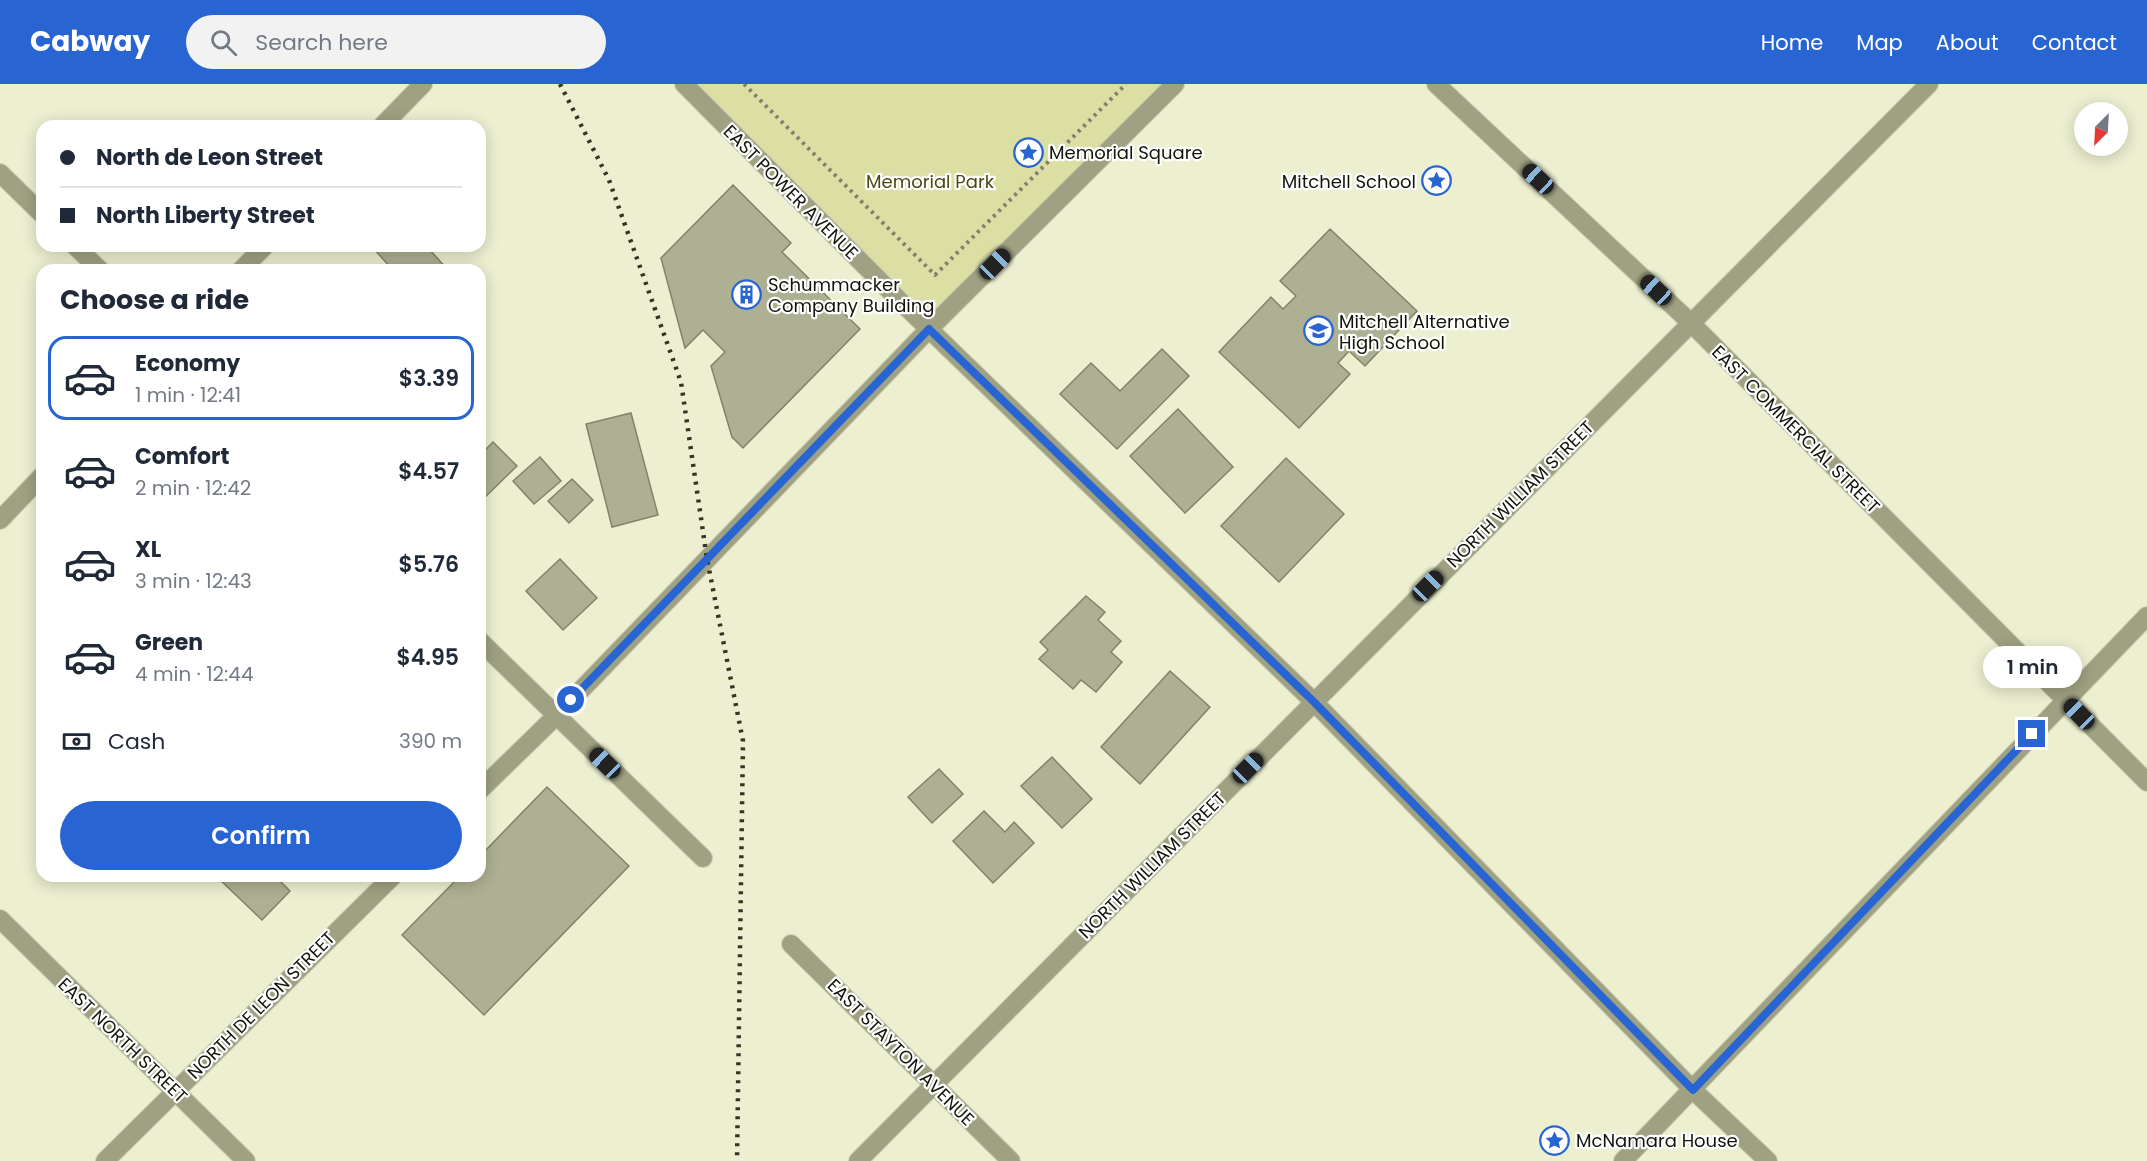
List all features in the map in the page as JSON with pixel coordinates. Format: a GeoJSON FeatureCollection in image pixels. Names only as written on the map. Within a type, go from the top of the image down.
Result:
{"type":"FeatureCollection","features":[{"type":"Feature","properties":{"kind":"street"},"geometry":{"type":"LineString","coordinates":[[388,120],[423,84]]}},
{"type":"Feature","properties":{"kind":"street","name":"EAST POWER AVENUE"},"geometry":{"type":"LineString","coordinates":[[684,84],[929,329],[1314,702],[1693,1090],[1768,1161]]}},
{"type":"Feature","properties":{"kind":"street"},"geometry":{"type":"LineString","coordinates":[[486,784],[556,716],[929,329],[1176,84]]}},
{"type":"Feature","properties":{"kind":"street","name":"EAST COMMERCIAL STREET"},"geometry":{"type":"LineString","coordinates":[[1437,84],[1690,322],[2147,782]]}},
{"type":"Feature","properties":{"kind":"street","name":"NORTH WILLIAM STREET"},"geometry":{"type":"LineString","coordinates":[[858,1161],[1929,84]]}},
{"type":"Feature","properties":{"kind":"street"},"geometry":{"type":"LineString","coordinates":[[0,173],[36,208]]}},
{"type":"Feature","properties":{"kind":"street"},"geometry":{"type":"LineString","coordinates":[[81,252],[94,264]]}},
{"type":"Feature","properties":{"kind":"street"},"geometry":{"type":"LineString","coordinates":[[247,264],[259,252]]}},
{"type":"Feature","properties":{"kind":"street"},"geometry":{"type":"LineString","coordinates":[[0,520],[36,482]]}},
{"type":"Feature","properties":{"kind":"street"},"geometry":{"type":"LineString","coordinates":[[1623,1161],[2147,616]]}},
{"type":"Feature","properties":{"kind":"street"},"geometry":{"type":"LineString","coordinates":[[486,647],[703,858]]}},
{"type":"Feature","properties":{"kind":"street","name":"NORTH DE LEON STREET"},"geometry":{"type":"LineString","coordinates":[[105,1161],[387,882]]}},
{"type":"Feature","properties":{"kind":"street","name":"EAST NORTH STREET"},"geometry":{"type":"LineString","coordinates":[[0,920],[246,1161]]}},
{"type":"Feature","properties":{"kind":"street","name":"EAST STAYTON AVENUE"},"geometry":{"type":"LineString","coordinates":[[790,944],[1011,1161]]}},
{"type":"Feature","properties":{"kind":"path"},"geometry":{"type":"LineString","coordinates":[[744,84],[935,275],[1126,84]]}},
{"type":"Feature","properties":{"kind":"green space","name":"Memorial Park"},"geometry":{"type":"Polygon","coordinates":[[[694,84],[1164,84],[928,320],[694,84]]]}},
{"type":"Feature","properties":{"kind":"building","name":"Schummacker Company Building"},"geometry":{"type":"Polygon","coordinates":[[[733,185],[791,243],[782,252],[860,329],[743,448],[732,437],[711,366],[725,352],[703,330],[685,348],[661,258],[733,185]]]}},
{"type":"Feature","properties":{"kind":"building","name":"Mitchell Alternative High School"},"geometry":{"type":"Polygon","coordinates":[[[1330,229],[1417,311],[1365,366],[1349,351],[1338,363],[1350,374],[1299,428],[1219,352],[1271,297],[1283,309],[1296,296],[1280,281],[1330,229]]]}},
{"type":"Feature","properties":{"kind":"building"},"geometry":{"type":"Polygon","coordinates":[[[376,252],[432,252],[443,264],[388,264],[376,252]]]}},
{"type":"Feature","properties":{"kind":"building"},"geometry":{"type":"Polygon","coordinates":[[[1162,349],[1189,376],[1117,449],[1060,394],[1091,363],[1120,391],[1162,349]]]}},
{"type":"Feature","properties":{"kind":"building"},"geometry":{"type":"Polygon","coordinates":[[[1178,409],[1233,467],[1185,513],[1130,456],[1178,409]]]}},
{"type":"Feature","properties":{"kind":"building"},"geometry":{"type":"Polygon","coordinates":[[[631,413],[658,515],[612,527],[586,424],[631,413]]]}},
{"type":"Feature","properties":{"kind":"building"},"geometry":{"type":"Polygon","coordinates":[[[493,442],[517,466],[486,496],[486,449],[493,442]]]}},
{"type":"Feature","properties":{"kind":"building"},"geometry":{"type":"Polygon","coordinates":[[[540,457],[561,481],[534,504],[513,481],[540,457]]]}},
{"type":"Feature","properties":{"kind":"building"},"geometry":{"type":"Polygon","coordinates":[[[1286,458],[1344,514],[1279,582],[1221,526],[1286,458]]]}},
{"type":"Feature","properties":{"kind":"building"},"geometry":{"type":"Polygon","coordinates":[[[572,479],[593,500],[569,523],[548,501],[572,479]]]}},
{"type":"Feature","properties":{"kind":"building"},"geometry":{"type":"Polygon","coordinates":[[[560,559],[597,598],[563,630],[526,591],[560,559]]]}},
{"type":"Feature","properties":{"kind":"building"},"geometry":{"type":"Polygon","coordinates":[[[1086,596],[1105,612],[1098,620],[1121,641],[1111,652],[1122,662],[1096,692],[1081,680],[1073,689],[1039,659],[1048,650],[1040,642],[1086,596]]]}},
{"type":"Feature","properties":{"kind":"building"},"geometry":{"type":"Polygon","coordinates":[[[1170,671],[1210,707],[1140,784],[1101,747],[1170,671]]]}},
{"type":"Feature","properties":{"kind":"building"},"geometry":{"type":"Polygon","coordinates":[[[1052,757],[1092,799],[1062,828],[1021,786],[1052,757]]]}},
{"type":"Feature","properties":{"kind":"building"},"geometry":{"type":"Polygon","coordinates":[[[939,769],[963,794],[932,823],[908,797],[939,769]]]}},
{"type":"Feature","properties":{"kind":"building"},"geometry":{"type":"Polygon","coordinates":[[[547,787],[629,866],[484,1015],[402,935],[454,882],[486,882],[486,850],[547,787]]]}},
{"type":"Feature","properties":{"kind":"building"},"geometry":{"type":"Polygon","coordinates":[[[984,811],[1005,832],[1014,822],[1034,843],[993,883],[953,841],[984,811]]]}},
{"type":"Feature","properties":{"kind":"building"},"geometry":{"type":"Polygon","coordinates":[[[222,882],[281,882],[290,891],[262,920],[222,882]]]}},
{"type":"Feature","properties":{"kind":"railway"},"geometry":{"type":"LineString","coordinates":[[560,84],[609,180],[681,382],[707,559],[743,741],[737,1161]]}},
{"type":"Feature","properties":{"kind":"place","name":"Memorial Square"},"geometry":{"type":"Point","coordinates":[1028,152]}},
{"type":"Feature","properties":{"kind":"place","name":"Mitchell School"},"geometry":{"type":"Point","coordinates":[1437,181]}},
{"type":"Feature","properties":{"kind":"place","name":"Schummacker Company Building"},"geometry":{"type":"Point","coordinates":[747,294]}},
{"type":"Feature","properties":{"kind":"place","name":"Mitchell Alternative High School"},"geometry":{"type":"Point","coordinates":[1318,331]}},
{"type":"Feature","properties":{"kind":"place","name":"McNamara House"},"geometry":{"type":"Point","coordinates":[1555,1140]}},
{"type":"Feature","properties":{"kind":"route"},"geometry":{"type":"LineString","coordinates":[[571,700],[929,329],[1314,702],[1693,1090],[2032,734]]}}]}
